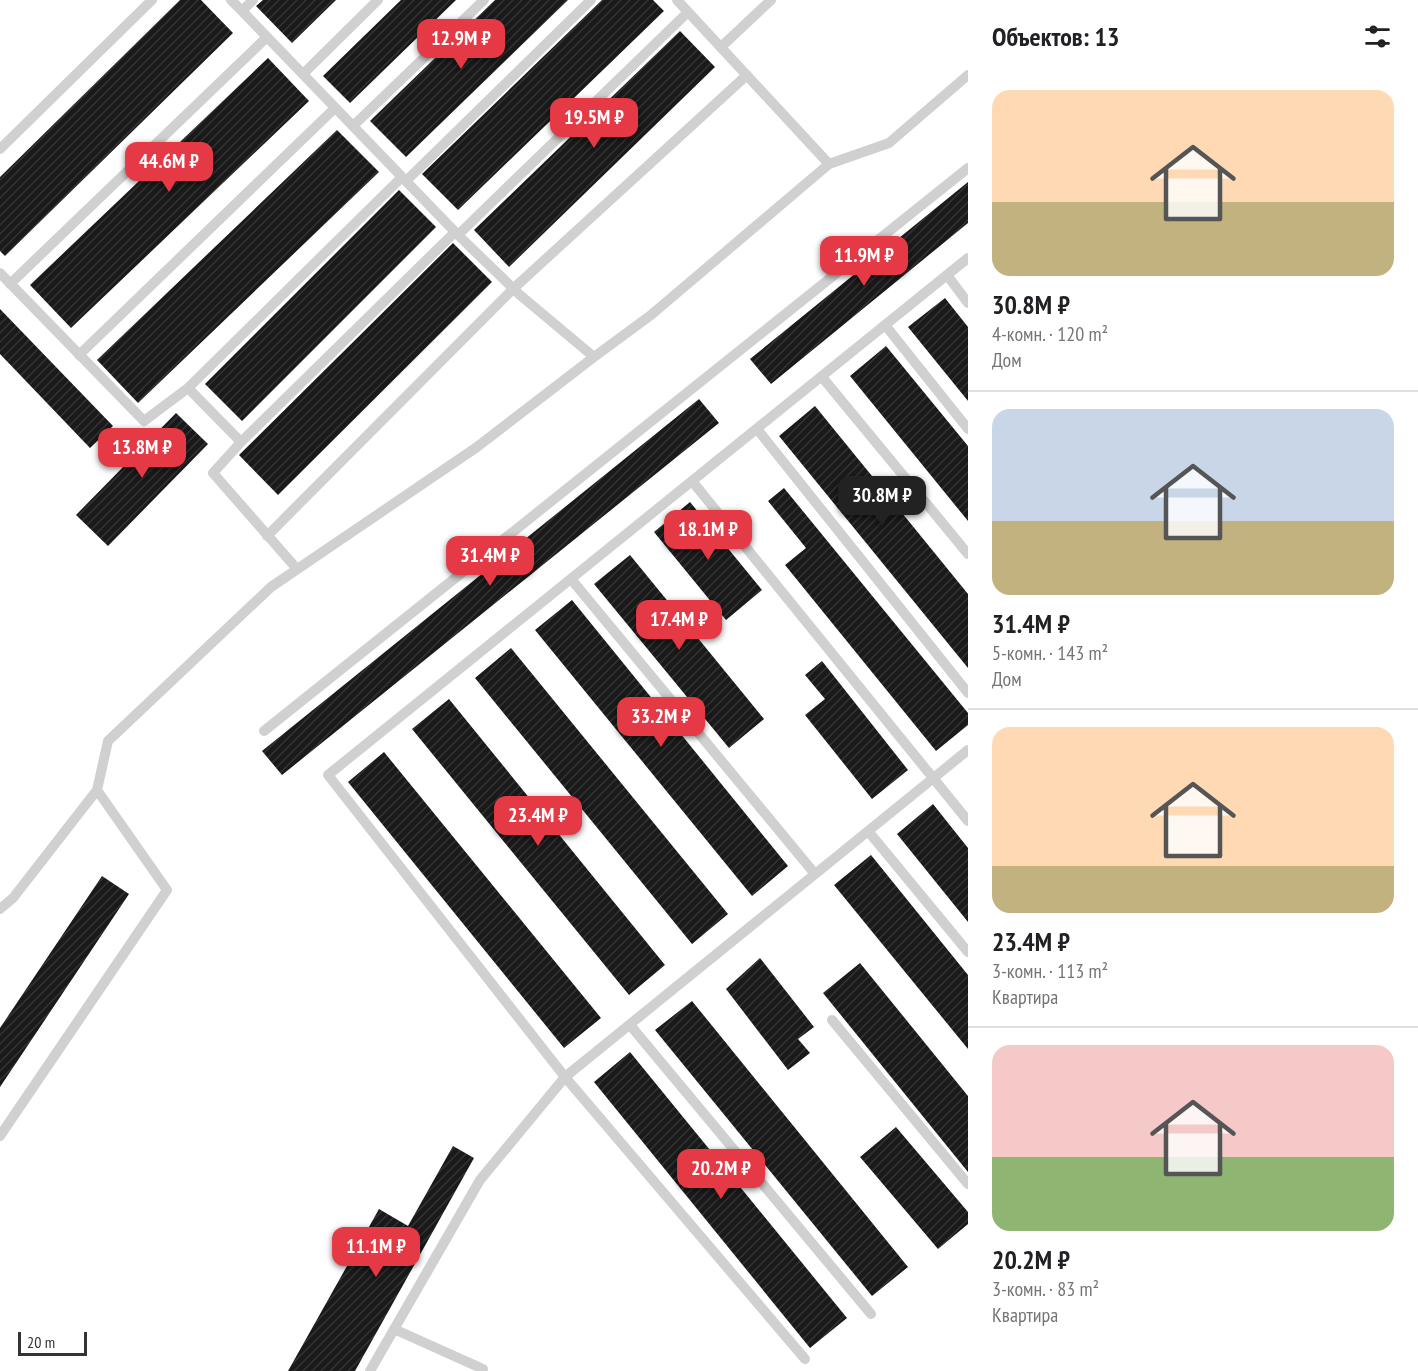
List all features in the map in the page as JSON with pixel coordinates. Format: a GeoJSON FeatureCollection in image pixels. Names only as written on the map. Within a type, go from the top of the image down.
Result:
{"type":"FeatureCollection","features":[{"type":"Feature","properties":{"kind":"lane"},"geometry":{"type":"LineString","coordinates":[[0,149],[152,0]]}},
{"type":"Feature","properties":{"kind":"lane"},"geometry":{"type":"LineString","coordinates":[[231,0],[457,233],[514,288],[594,357]]}},
{"type":"Feature","properties":{"kind":"lane"},"geometry":{"type":"LineString","coordinates":[[242,11],[253,0]]}},
{"type":"Feature","properties":{"kind":"lane"},"geometry":{"type":"LineString","coordinates":[[303,74],[378,0]]}},
{"type":"Feature","properties":{"kind":"lane"},"geometry":{"type":"LineString","coordinates":[[352,126],[484,0]]}},
{"type":"Feature","properties":{"kind":"lane"},"geometry":{"type":"LineString","coordinates":[[0,273],[144,421],[188,388],[591,0]]}},
{"type":"Feature","properties":{"kind":"lane"},"geometry":{"type":"LineString","coordinates":[[677,0],[829,164]]}},
{"type":"Feature","properties":{"kind":"lane"},"geometry":{"type":"LineString","coordinates":[[721,47],[771,0]]}},
{"type":"Feature","properties":{"kind":"lane"},"geometry":{"type":"LineString","coordinates":[[297,569],[213,473],[241,442],[688,12]]}},
{"type":"Feature","properties":{"kind":"lane"},"geometry":{"type":"LineString","coordinates":[[10,284],[267,37]]}},
{"type":"Feature","properties":{"kind":"lane"},"geometry":{"type":"LineString","coordinates":[[267,536],[514,288],[747,75]]}},
{"type":"Feature","properties":{"kind":"lane"},"geometry":{"type":"LineString","coordinates":[[0,909],[13,898],[97,790],[108,741],[271,586],[477,447],[651,315],[829,164],[888,143],[968,75]]}},
{"type":"Feature","properties":{"kind":"lane"},"geometry":{"type":"LineString","coordinates":[[80,355],[335,108]]}},
{"type":"Feature","properties":{"kind":"lane"},"geometry":{"type":"LineString","coordinates":[[264,731],[968,168]]}},
{"type":"Feature","properties":{"kind":"lane"},"geometry":{"type":"LineString","coordinates":[[805,1359],[566,1077],[328,775],[968,258]]}},
{"type":"Feature","properties":{"kind":"lane"},"geometry":{"type":"LineString","coordinates":[[947,275],[968,303]]}},
{"type":"Feature","properties":{"kind":"lane"},"geometry":{"type":"LineString","coordinates":[[885,325],[968,429]]}},
{"type":"Feature","properties":{"kind":"lane"},"geometry":{"type":"LineString","coordinates":[[822,376],[968,554]]}},
{"type":"Feature","properties":{"kind":"lane"},"geometry":{"type":"LineString","coordinates":[[188,388],[241,442]]}},
{"type":"Feature","properties":{"kind":"lane"},"geometry":{"type":"LineString","coordinates":[[757,429],[968,693]]}},
{"type":"Feature","properties":{"kind":"lane"},"geometry":{"type":"LineString","coordinates":[[692,482],[968,821]]}},
{"type":"Feature","properties":{"kind":"lane"},"geometry":{"type":"LineString","coordinates":[[571,579],[815,874]]}},
{"type":"Feature","properties":{"kind":"lane"},"geometry":{"type":"LineString","coordinates":[[370,1371],[480,1180],[566,1077],[968,750]]}},
{"type":"Feature","properties":{"kind":"lane"},"geometry":{"type":"LineString","coordinates":[[0,1136],[167,890],[97,790]]}},
{"type":"Feature","properties":{"kind":"lane"},"geometry":{"type":"LineString","coordinates":[[868,831],[968,952]]}},
{"type":"Feature","properties":{"kind":"lane"},"geometry":{"type":"LineString","coordinates":[[832,1020],[968,1184]]}},
{"type":"Feature","properties":{"kind":"lane"},"geometry":{"type":"LineString","coordinates":[[630,1024],[871,1314]]}},
{"type":"Feature","properties":{"kind":"lane"},"geometry":{"type":"LineString","coordinates":[[394,1329],[483,1369],[482,1371]]}},
{"type":"Feature","properties":{"kind":"building"},"geometry":{"type":"Polygon","coordinates":[[[180,0],[201,0],[233,33],[5,256],[0,251],[0,177],[180,0]]]}},
{"type":"Feature","properties":{"kind":"building"},"geometry":{"type":"Polygon","coordinates":[[[263,0],[336,0],[292,43],[256,6],[263,0]]]}},
{"type":"Feature","properties":{"kind":"building"},"geometry":{"type":"Polygon","coordinates":[[[401,0],[456,0],[350,103],[323,76],[401,0]]]}},
{"type":"Feature","properties":{"kind":"building"},"geometry":{"type":"Polygon","coordinates":[[[495,0],[568,0],[406,157],[370,121],[495,0]]]}},
{"type":"Feature","properties":{"kind":"building"},"geometry":{"type":"Polygon","coordinates":[[[602,0],[653,0],[664,11],[458,210],[422,174],[602,0]]]}},
{"type":"Feature","properties":{"kind":"building"},"geometry":{"type":"Polygon","coordinates":[[[680,31],[715,67],[509,267],[474,230],[680,31]]]}},
{"type":"Feature","properties":{"kind":"building"},"geometry":{"type":"Polygon","coordinates":[[[268,58],[309,101],[71,328],[30,285],[268,58]]]}},
{"type":"Feature","properties":{"kind":"building"},"geometry":{"type":"Polygon","coordinates":[[[337,130],[379,172],[138,403],[97,360],[337,130]]]}},
{"type":"Feature","properties":{"kind":"building"},"geometry":{"type":"Polygon","coordinates":[[[968,182],[968,223],[771,384],[750,359],[968,182]]]}},
{"type":"Feature","properties":{"kind":"building"},"geometry":{"type":"Polygon","coordinates":[[[399,190],[436,227],[242,421],[205,384],[399,190]]]}},
{"type":"Feature","properties":{"kind":"building"},"geometry":{"type":"Polygon","coordinates":[[[453,243],[492,282],[278,495],[239,455],[453,243]]]}},
{"type":"Feature","properties":{"kind":"building"},"geometry":{"type":"Polygon","coordinates":[[[945,298],[968,327],[968,401],[908,327],[945,298]]]}},
{"type":"Feature","properties":{"kind":"building"},"geometry":{"type":"Polygon","coordinates":[[[0,309],[113,426],[90,448],[0,354],[0,309]]]}},
{"type":"Feature","properties":{"kind":"building"},"geometry":{"type":"Polygon","coordinates":[[[886,346],[968,446],[968,521],[850,376],[886,346]]]}},
{"type":"Feature","properties":{"kind":"building"},"geometry":{"type":"Polygon","coordinates":[[[699,399],[719,423],[282,775],[262,751],[699,399]]]}},
{"type":"Feature","properties":{"kind":"building"},"geometry":{"type":"Polygon","coordinates":[[[815,406],[968,594],[968,668],[779,436],[815,406]]]}},
{"type":"Feature","properties":{"kind":"building"},"geometry":{"type":"Polygon","coordinates":[[[176,413],[208,444],[108,546],[76,515],[176,413]]]}},
{"type":"Feature","properties":{"kind":"building"},"geometry":{"type":"Polygon","coordinates":[[[784,488],[968,713],[968,725],[936,751],[785,565],[806,548],[768,501],[784,488]]]}},
{"type":"Feature","properties":{"kind":"building"},"geometry":{"type":"Polygon","coordinates":[[[690,502],[762,590],[726,620],[654,532],[690,502]]]}},
{"type":"Feature","properties":{"kind":"building"},"geometry":{"type":"Polygon","coordinates":[[[630,555],[764,719],[729,748],[594,584],[630,555]]]}},
{"type":"Feature","properties":{"kind":"building"},"geometry":{"type":"Polygon","coordinates":[[[572,600],[788,866],[752,896],[535,630],[572,600]]]}},
{"type":"Feature","properties":{"kind":"building"},"geometry":{"type":"Polygon","coordinates":[[[511,648],[728,914],[692,944],[475,678],[511,648]]]}},
{"type":"Feature","properties":{"kind":"building"},"geometry":{"type":"Polygon","coordinates":[[[822,661],[908,770],[872,799],[805,715],[825,699],[805,675],[822,661]]]}},
{"type":"Feature","properties":{"kind":"building"},"geometry":{"type":"Polygon","coordinates":[[[449,699],[665,965],[629,995],[412,729],[449,699]]]}},
{"type":"Feature","properties":{"kind":"building"},"geometry":{"type":"Polygon","coordinates":[[[384,752],[601,1018],[564,1048],[348,782],[384,752]]]}},
{"type":"Feature","properties":{"kind":"building"},"geometry":{"type":"Polygon","coordinates":[[[933,804],[968,848],[968,922],[897,834],[933,804]]]}},
{"type":"Feature","properties":{"kind":"building"},"geometry":{"type":"Polygon","coordinates":[[[871,855],[968,975],[968,1049],[834,885],[871,855]]]}},
{"type":"Feature","properties":{"kind":"building"},"geometry":{"type":"Polygon","coordinates":[[[102,876],[129,894],[0,1087],[0,1028],[102,876]]]}},
{"type":"Feature","properties":{"kind":"building"},"geometry":{"type":"Polygon","coordinates":[[[760,958],[814,1027],[798,1039],[810,1053],[788,1070],[726,989],[760,958]]]}},
{"type":"Feature","properties":{"kind":"building"},"geometry":{"type":"Polygon","coordinates":[[[860,963],[968,1096],[968,1172],[823,993],[860,963]]]}},
{"type":"Feature","properties":{"kind":"building"},"geometry":{"type":"Polygon","coordinates":[[[692,1001],[908,1267],[872,1296],[655,1030],[692,1001]]]}},
{"type":"Feature","properties":{"kind":"building"},"geometry":{"type":"Polygon","coordinates":[[[630,1052],[847,1318],[810,1348],[594,1082],[630,1052]]]}},
{"type":"Feature","properties":{"kind":"building"},"geometry":{"type":"Polygon","coordinates":[[[896,1127],[968,1212],[968,1224],[938,1249],[860,1157],[896,1127]]]}},
{"type":"Feature","properties":{"kind":"building"},"geometry":{"type":"Polygon","coordinates":[[[453,1146],[474,1158],[355,1371],[288,1371],[379,1209],[408,1226],[453,1146]]]}}]}
